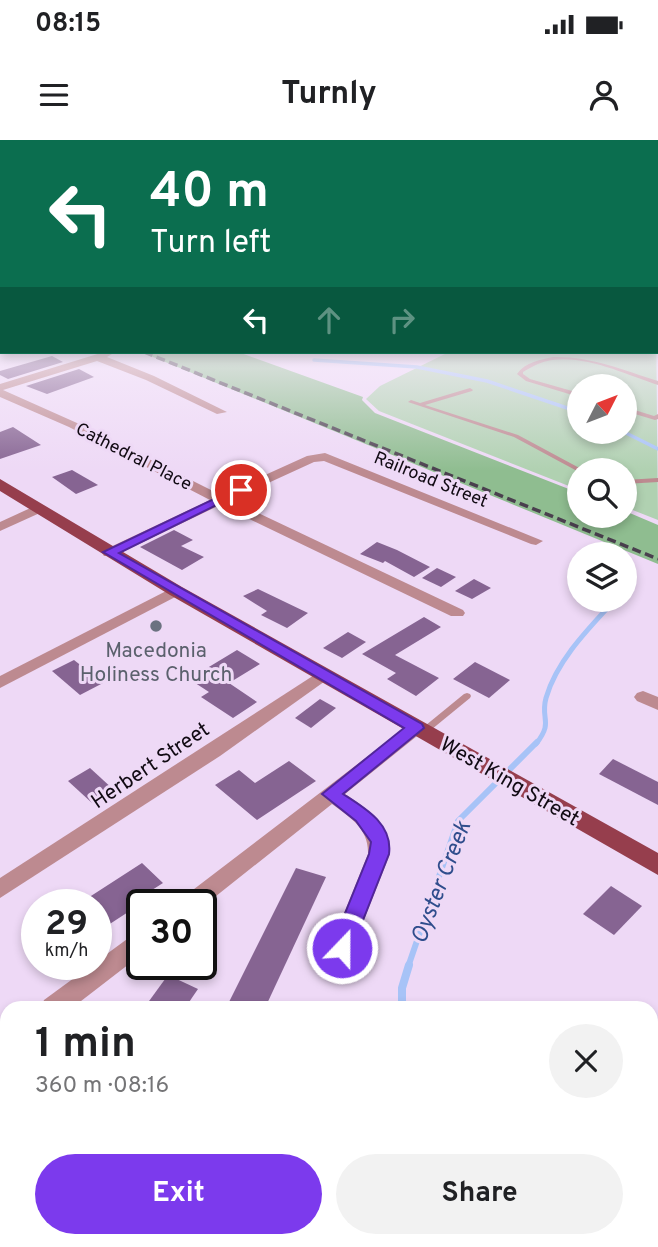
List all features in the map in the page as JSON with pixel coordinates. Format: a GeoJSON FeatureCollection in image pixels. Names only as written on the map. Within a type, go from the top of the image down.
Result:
{"type":"FeatureCollection","features":[{"type":"Feature","properties":{"kind":"main road","name":"West King Street"},"geometry":{"type":"LineString","coordinates":[[0,484],[37,509],[176,591],[658,865]]}},
{"type":"Feature","properties":{"kind":"street"},"geometry":{"type":"LineString","coordinates":[[0,391],[67,368]]}},
{"type":"Feature","properties":{"kind":"street"},"geometry":{"type":"LineString","coordinates":[[124,368],[220,412]]}},
{"type":"Feature","properties":{"kind":"street","name":"Cathedral Place"},"geometry":{"type":"LineString","coordinates":[[0,391],[457,613]]}},
{"type":"Feature","properties":{"kind":"street","name":"Railroad Street"},"geometry":{"type":"LineString","coordinates":[[220,500],[311,459],[334,459],[536,541]]}},
{"type":"Feature","properties":{"kind":"street"},"geometry":{"type":"LineString","coordinates":[[109,552],[220,500]]}},
{"type":"Feature","properties":{"kind":"street"},"geometry":{"type":"LineString","coordinates":[[0,527],[37,509]]}},
{"type":"Feature","properties":{"kind":"street"},"geometry":{"type":"LineString","coordinates":[[0,683],[176,591]]}},
{"type":"Feature","properties":{"kind":"street","name":"Herbert Street"},"geometry":{"type":"LineString","coordinates":[[0,889],[124,810],[322,675]]}},
{"type":"Feature","properties":{"kind":"street"},"geometry":{"type":"LineString","coordinates":[[209,889],[331,794],[420,730]]}},
{"type":"Feature","properties":{"kind":"street"},"geometry":{"type":"LineString","coordinates":[[331,794],[363,816],[381,842],[379,854],[342,948]]}},
{"type":"Feature","properties":{"kind":"street"},"geometry":{"type":"LineString","coordinates":[[62,1001],[126,952]]}},
{"type":"Feature","properties":{"kind":"lane"},"geometry":{"type":"LineString","coordinates":[[528,368],[520,374],[528,380],[567,392]]}},
{"type":"Feature","properties":{"kind":"lane"},"geometry":{"type":"LineString","coordinates":[[602,368],[625,374]]}},
{"type":"Feature","properties":{"kind":"lane"},"geometry":{"type":"LineString","coordinates":[[637,377],[658,383]]}},
{"type":"Feature","properties":{"kind":"lane"},"geometry":{"type":"LineString","coordinates":[[420,404],[470,390]]}},
{"type":"Feature","properties":{"kind":"lane"},"geometry":{"type":"LineString","coordinates":[[411,401],[516,436],[567,463]]}},
{"type":"Feature","properties":{"kind":"lane"},"geometry":{"type":"LineString","coordinates":[[637,413],[655,418],[658,416]]}},
{"type":"Feature","properties":{"kind":"lane"},"geometry":{"type":"LineString","coordinates":[[637,481],[658,480]]}},
{"type":"Feature","properties":{"kind":"lane"},"geometry":{"type":"LineString","coordinates":[[420,730],[467,696]]}},
{"type":"Feature","properties":{"kind":"green space"},"geometry":{"type":"Polygon","coordinates":[[[179,368],[282,368],[363,397],[362,400],[375,413],[567,488],[567,527],[179,368]]]}},
{"type":"Feature","properties":{"kind":"green space"},"geometry":{"type":"Polygon","coordinates":[[[417,368],[657,368],[658,520],[637,512],[637,458],[567,458],[567,485],[379,411],[366,399],[380,386],[417,368]]]}},
{"type":"Feature","properties":{"kind":"green space"},"geometry":{"type":"Polygon","coordinates":[[[637,516],[658,525],[658,564],[637,555],[637,542],[604,542],[570,528],[637,528],[637,516]]]}},
{"type":"Feature","properties":{"kind":"building"},"geometry":{"type":"Polygon","coordinates":[[[12,368],[45,368],[8,379],[0,375],[0,371],[12,368]]]}},
{"type":"Feature","properties":{"kind":"building"},"geometry":{"type":"Polygon","coordinates":[[[79,369],[94,377],[47,394],[26,386],[79,369]]]}},
{"type":"Feature","properties":{"kind":"building"},"geometry":{"type":"Polygon","coordinates":[[[13,427],[41,445],[0,459],[0,432],[13,427]]]}},
{"type":"Feature","properties":{"kind":"building"},"geometry":{"type":"Polygon","coordinates":[[[72,470],[98,485],[76,494],[52,477],[72,470]]]}},
{"type":"Feature","properties":{"kind":"building"},"geometry":{"type":"Polygon","coordinates":[[[174,530],[193,540],[181,546],[204,557],[182,570],[140,547],[174,530]]]}},
{"type":"Feature","properties":{"kind":"building"},"geometry":{"type":"Polygon","coordinates":[[[377,542],[430,567],[414,577],[385,561],[383,563],[360,554],[377,542]]]}},
{"type":"Feature","properties":{"kind":"building"},"geometry":{"type":"Polygon","coordinates":[[[437,568],[456,577],[441,587],[422,578],[437,568]]]}},
{"type":"Feature","properties":{"kind":"building"},"geometry":{"type":"Polygon","coordinates":[[[474,579],[491,588],[472,599],[455,591],[474,579]]]}},
{"type":"Feature","properties":{"kind":"building"},"geometry":{"type":"Polygon","coordinates":[[[258,589],[308,613],[287,628],[261,615],[267,611],[243,596],[258,589]]]}},
{"type":"Feature","properties":{"kind":"building"},"geometry":{"type":"Polygon","coordinates":[[[424,617],[441,627],[395,655],[439,678],[416,696],[387,679],[396,673],[362,654],[424,617]]]}},
{"type":"Feature","properties":{"kind":"building"},"geometry":{"type":"Polygon","coordinates":[[[348,632],[366,642],[342,658],[323,648],[348,632]]]}},
{"type":"Feature","properties":{"kind":"building"},"geometry":{"type":"Polygon","coordinates":[[[237,650],[260,664],[229,683],[257,702],[233,718],[201,697],[209,692],[189,679],[237,650]]]}},
{"type":"Feature","properties":{"kind":"building"},"geometry":{"type":"Polygon","coordinates":[[[74,660],[103,683],[80,695],[52,671],[74,660]]]}},
{"type":"Feature","properties":{"kind":"building"},"geometry":{"type":"Polygon","coordinates":[[[475,662],[510,680],[489,698],[453,679],[475,662]]]}},
{"type":"Feature","properties":{"kind":"building"},"geometry":{"type":"Polygon","coordinates":[[[320,699],[336,708],[311,728],[295,718],[320,699]]]}},
{"type":"Feature","properties":{"kind":"building"},"geometry":{"type":"Polygon","coordinates":[[[613,759],[658,782],[658,805],[599,774],[613,759]]]}},
{"type":"Feature","properties":{"kind":"building"},"geometry":{"type":"Polygon","coordinates":[[[289,761],[316,781],[257,820],[215,785],[239,770],[255,783],[289,761]]]}},
{"type":"Feature","properties":{"kind":"building"},"geometry":{"type":"Polygon","coordinates":[[[90,768],[114,790],[92,803],[68,781],[90,768]]]}},
{"type":"Feature","properties":{"kind":"building"},"geometry":{"type":"Polygon","coordinates":[[[142,863],[163,883],[154,889],[126,889],[126,913],[112,923],[112,889],[102,889],[142,863]]]}},
{"type":"Feature","properties":{"kind":"building"},"geometry":{"type":"Polygon","coordinates":[[[296,868],[326,877],[268,1001],[230,1001],[296,868]]]}},
{"type":"Feature","properties":{"kind":"building"},"geometry":{"type":"Polygon","coordinates":[[[611,886],[642,906],[614,935],[583,914],[611,886]]]}},
{"type":"Feature","properties":{"kind":"building"},"geometry":{"type":"Polygon","coordinates":[[[164,980],[179,980],[198,989],[190,1001],[149,1001],[164,980]]]}},
{"type":"Feature","properties":{"kind":"waterway","name":"Oyster Creek"},"geometry":{"type":"LineString","coordinates":[[420,368],[487,381],[567,408]]}},
{"type":"Feature","properties":{"kind":"waterway","name":"Oyster Creek"},"geometry":{"type":"LineString","coordinates":[[637,438],[658,449]]}},
{"type":"Feature","properties":{"kind":"waterway","name":"Oyster Creek"},"geometry":{"type":"LineString","coordinates":[[536,744],[544,730],[546,698],[551,684],[575,645],[604,612]]}},
{"type":"Feature","properties":{"kind":"waterway","name":"Oyster Creek"},"geometry":{"type":"LineString","coordinates":[[408,967],[458,821],[537,742]]}},
{"type":"Feature","properties":{"kind":"waterway","name":"Oyster Creek"},"geometry":{"type":"LineString","coordinates":[[402,1001],[402,988],[409,965]]}},
{"type":"Feature","properties":{"kind":"railway"},"geometry":{"type":"LineString","coordinates":[[183,368],[658,559]]}},
{"type":"Feature","properties":{"kind":"place","name":"Macedonia Holiness Church"},"geometry":{"type":"Point","coordinates":[156,626]}},
{"type":"Feature","properties":{"kind":"route"},"geometry":{"type":"LineString","coordinates":[[241,490],[109,552],[416,728],[331,794],[363,816],[381,842],[379,854],[342,948]]}}]}
